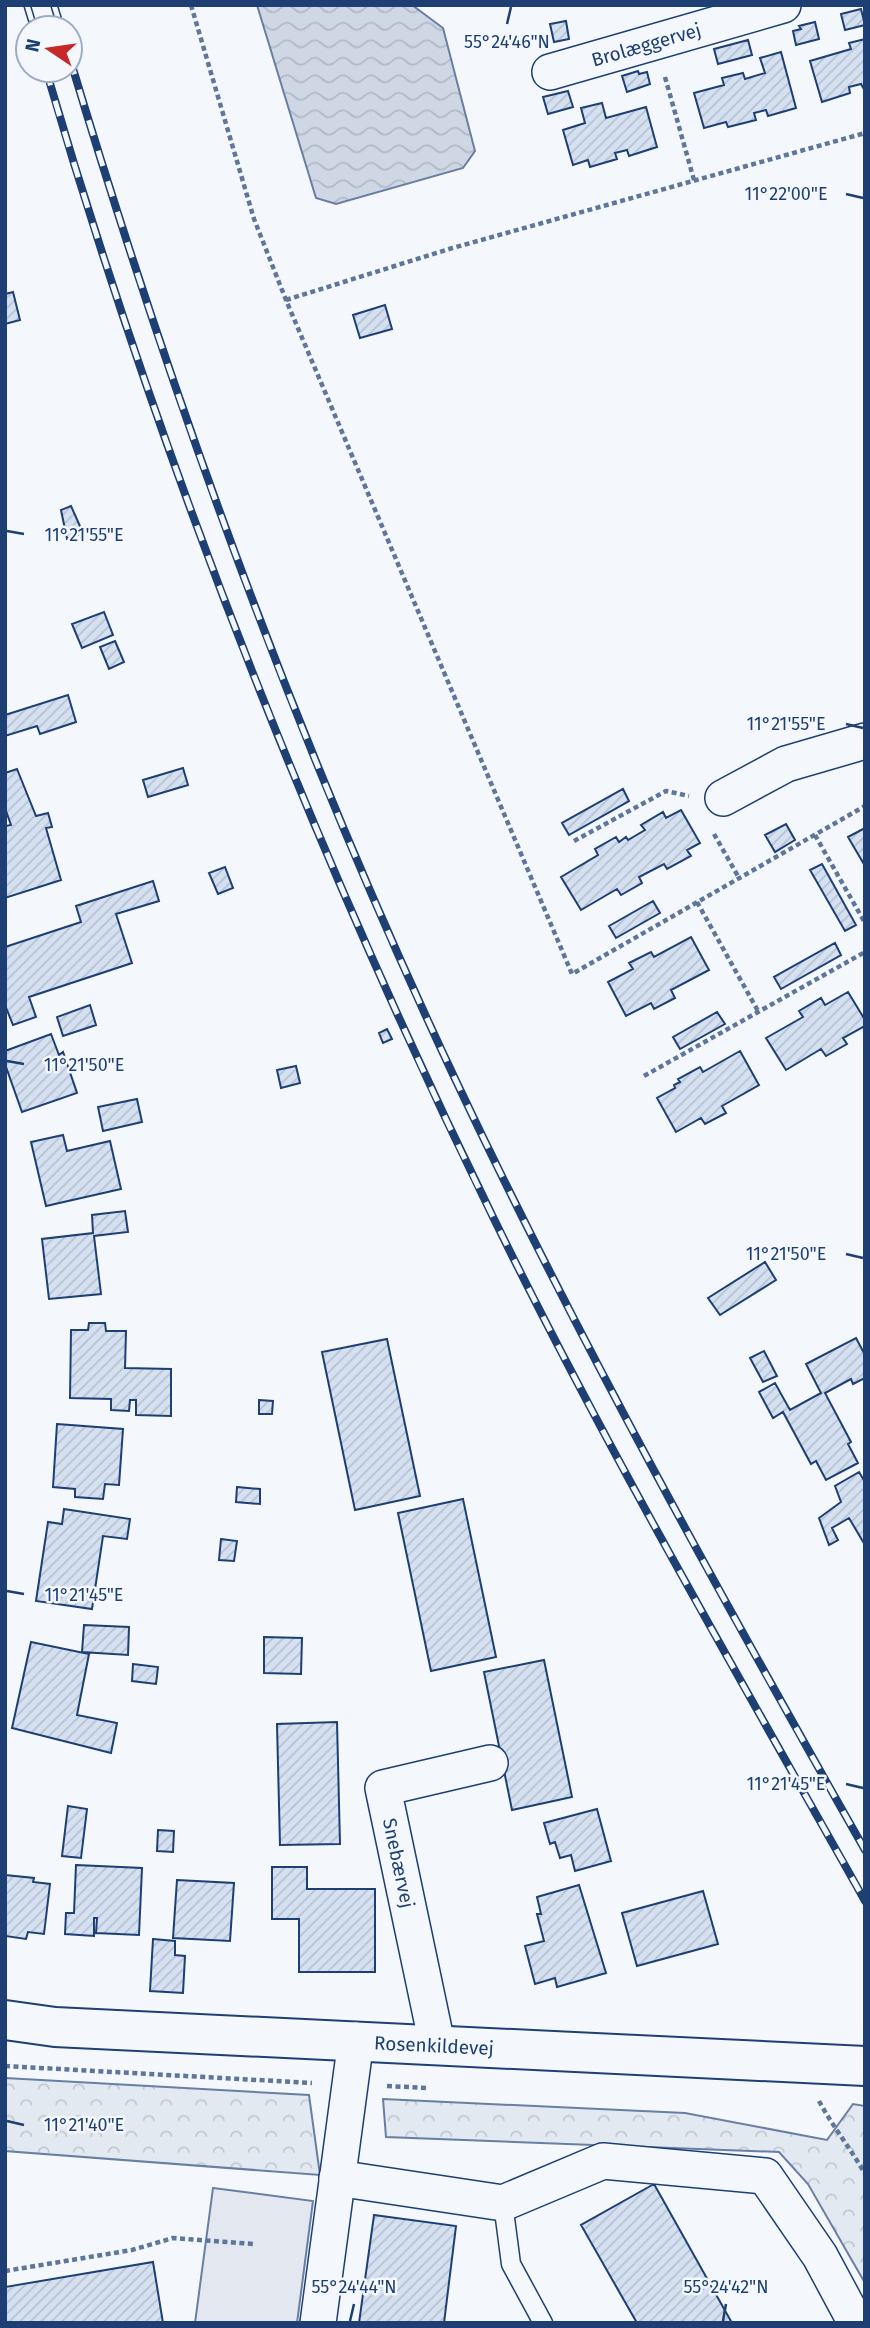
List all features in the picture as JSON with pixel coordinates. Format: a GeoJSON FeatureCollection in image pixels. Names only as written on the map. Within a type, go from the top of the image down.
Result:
{"type":"FeatureCollection","features":[{"type":"Feature","properties":{"kind":"street","name":"Brolæggervej"},"geometry":{"type":"LineString","coordinates":[[550,72],[783,5]]}},
{"type":"Feature","properties":{"kind":"street"},"geometry":{"type":"LineString","coordinates":[[709,808],[786,764],[865,741]]}},
{"type":"Feature","properties":{"kind":"street","name":"Snebærvej"},"geometry":{"type":"LineString","coordinates":[[437,2044],[383,1788],[490,1763]]}},
{"type":"Feature","properties":{"kind":"street","name":"Rosenkildevej"},"geometry":{"type":"LineString","coordinates":[[5,2020],[55,2028],[356,2040],[849,2066]]}},
{"type":"Feature","properties":{"kind":"street"},"geometry":{"type":"LineString","coordinates":[[318,2323],[356,2040]]}},
{"type":"Feature","properties":{"kind":"street"},"geometry":{"type":"LineString","coordinates":[[337,2178],[503,2203],[603,2161],[765,2176],[820,2256],[856,2323]]}},
{"type":"Feature","properties":{"kind":"lane"},"geometry":{"type":"LineString","coordinates":[[503,2203],[511,2264],[544,2323]]}},
{"type":"Feature","properties":{"kind":"path"},"geometry":{"type":"LineString","coordinates":[[191,5],[254,219],[572,974],[865,806]]}},
{"type":"Feature","properties":{"kind":"path"},"geometry":{"type":"LineString","coordinates":[[655,42],[694,180]]}},
{"type":"Feature","properties":{"kind":"path"},"geometry":{"type":"LineString","coordinates":[[286,300],[449,249],[865,133]]}},
{"type":"Feature","properties":{"kind":"path"},"geometry":{"type":"LineString","coordinates":[[574,841],[666,790],[709,808],[739,878]]}},
{"type":"Feature","properties":{"kind":"path"},"geometry":{"type":"LineString","coordinates":[[815,835],[865,923]]}},
{"type":"Feature","properties":{"kind":"path"},"geometry":{"type":"LineString","coordinates":[[697,902],[758,1012]]}},
{"type":"Feature","properties":{"kind":"path"},"geometry":{"type":"LineString","coordinates":[[644,1076],[865,952]]}},
{"type":"Feature","properties":{"kind":"path"},"geometry":{"type":"LineString","coordinates":[[818,2099],[835,2132],[852,2150],[865,2174]]}},
{"type":"Feature","properties":{"kind":"path"},"geometry":{"type":"LineString","coordinates":[[5,2271],[132,2250],[173,2238],[254,2244]]}},
{"type":"Feature","properties":{"kind":"green space"},"geometry":{"type":"Polygon","coordinates":[[[5,2078],[309,2095],[320,2175],[5,2151],[5,2078]]]}},
{"type":"Feature","properties":{"kind":"green space"},"geometry":{"type":"Polygon","coordinates":[[[383,2099],[685,2113],[827,2140],[853,2104],[865,2106],[865,2283],[808,2184],[779,2152],[386,2137],[383,2099]]]}},
{"type":"Feature","properties":{"kind":"shaded area"},"geometry":{"type":"Polygon","coordinates":[[[213,2188],[313,2201],[297,2323],[195,2323],[213,2188]]]}},
{"type":"Feature","properties":{"kind":"water"},"geometry":{"type":"Polygon","coordinates":[[[257,5],[412,5],[443,28],[475,151],[463,168],[336,204],[316,198],[257,5]]]}},
{"type":"Feature","properties":{"kind":"building"},"geometry":{"type":"Polygon","coordinates":[[[861,9],[865,25],[845,30],[841,14],[861,9]]]}},
{"type":"Feature","properties":{"kind":"building"},"geometry":{"type":"Polygon","coordinates":[[[566,21],[569,39],[554,42],[550,24],[566,21]]]}},
{"type":"Feature","properties":{"kind":"building"},"geometry":{"type":"Polygon","coordinates":[[[815,22],[819,39],[796,45],[793,31],[801,29],[799,26],[815,22]]]}},
{"type":"Feature","properties":{"kind":"building"},"geometry":{"type":"Polygon","coordinates":[[[865,39],[865,91],[861,84],[849,87],[850,93],[822,102],[810,61],[851,49],[849,43],[865,39]]]}},
{"type":"Feature","properties":{"kind":"building"},"geometry":{"type":"Polygon","coordinates":[[[748,40],[752,55],[718,64],[714,49],[748,40]]]}},
{"type":"Feature","properties":{"kind":"building"},"geometry":{"type":"Polygon","coordinates":[[[781,52],[796,108],[768,116],[766,110],[754,113],[756,120],[728,127],[726,122],[704,128],[694,93],[724,85],[722,78],[743,73],[745,79],[765,73],[760,58],[781,52]]]}},
{"type":"Feature","properties":{"kind":"building"},"geometry":{"type":"Polygon","coordinates":[[[638,71],[639,74],[647,72],[650,84],[627,92],[622,76],[638,71]]]}},
{"type":"Feature","properties":{"kind":"building"},"geometry":{"type":"Polygon","coordinates":[[[568,91],[573,107],[548,114],[543,97],[568,91]]]}},
{"type":"Feature","properties":{"kind":"building"},"geometry":{"type":"Polygon","coordinates":[[[602,103],[606,118],[646,107],[657,147],[629,156],[627,150],[615,153],[617,159],[590,167],[588,160],[573,165],[563,130],[585,123],[581,108],[602,103]]]}},
{"type":"Feature","properties":{"kind":"building"},"geometry":{"type":"Polygon","coordinates":[[[13,292],[20,320],[5,324],[5,294],[13,292]]]}},
{"type":"Feature","properties":{"kind":"building"},"geometry":{"type":"Polygon","coordinates":[[[385,305],[392,329],[360,338],[353,315],[385,305]]]}},
{"type":"Feature","properties":{"kind":"building"},"geometry":{"type":"Polygon","coordinates":[[[71,506],[83,533],[67,539],[61,510],[71,506]]]}},
{"type":"Feature","properties":{"kind":"building"},"geometry":{"type":"Polygon","coordinates":[[[104,612],[113,635],[82,648],[72,624],[104,612]]]}},
{"type":"Feature","properties":{"kind":"building"},"geometry":{"type":"Polygon","coordinates":[[[115,641],[124,662],[109,669],[100,647],[115,641]]]}},
{"type":"Feature","properties":{"kind":"building"},"geometry":{"type":"Polygon","coordinates":[[[68,695],[76,722],[40,734],[37,726],[5,736],[5,715],[68,695]]]}},
{"type":"Feature","properties":{"kind":"building"},"geometry":{"type":"Polygon","coordinates":[[[183,768],[188,785],[148,797],[143,780],[183,768]]]}},
{"type":"Feature","properties":{"kind":"building"},"geometry":{"type":"Polygon","coordinates":[[[17,769],[36,816],[48,813],[52,827],[46,828],[61,880],[5,898],[5,826],[11,825],[5,808],[5,773],[17,769]]]}},
{"type":"Feature","properties":{"kind":"building"},"geometry":{"type":"Polygon","coordinates":[[[623,789],[629,801],[569,835],[562,823],[623,789]]]}},
{"type":"Feature","properties":{"kind":"building"},"geometry":{"type":"Polygon","coordinates":[[[681,810],[700,843],[687,850],[691,856],[667,869],[664,864],[639,877],[642,883],[621,895],[617,889],[581,910],[561,877],[598,855],[595,849],[616,837],[619,842],[626,837],[628,840],[645,830],[641,825],[663,812],[666,818],[681,810]]]}},
{"type":"Feature","properties":{"kind":"building"},"geometry":{"type":"Polygon","coordinates":[[[786,824],[795,840],[775,852],[765,835],[786,824]]]}},
{"type":"Feature","properties":{"kind":"building"},"geometry":{"type":"Polygon","coordinates":[[[865,828],[865,866],[848,837],[865,828]]]}},
{"type":"Feature","properties":{"kind":"building"},"geometry":{"type":"Polygon","coordinates":[[[822,864],[856,925],[845,931],[810,870],[822,864]]]}},
{"type":"Feature","properties":{"kind":"building"},"geometry":{"type":"Polygon","coordinates":[[[225,867],[233,888],[218,894],[209,873],[225,867]]]}},
{"type":"Feature","properties":{"kind":"building"},"geometry":{"type":"Polygon","coordinates":[[[153,881],[159,901],[116,914],[132,963],[29,997],[36,1017],[13,1025],[5,1005],[5,947],[81,922],[76,906],[153,881]]]}},
{"type":"Feature","properties":{"kind":"building"},"geometry":{"type":"Polygon","coordinates":[[[653,901],[660,913],[616,938],[609,926],[653,901]]]}},
{"type":"Feature","properties":{"kind":"building"},"geometry":{"type":"Polygon","coordinates":[[[691,937],[709,970],[671,990],[675,998],[654,1009],[651,1003],[626,1016],[608,982],[633,969],[629,963],[651,952],[654,957],[691,937]]]}},
{"type":"Feature","properties":{"kind":"building"},"geometry":{"type":"Polygon","coordinates":[[[835,943],[841,955],[781,989],[774,977],[835,943]]]}},
{"type":"Feature","properties":{"kind":"building"},"geometry":{"type":"Polygon","coordinates":[[[848,992],[865,1020],[865,1026],[843,1038],[847,1044],[826,1056],[821,1049],[786,1070],[766,1038],[803,1017],[799,1011],[821,998],[825,1005],[848,992]]]}},
{"type":"Feature","properties":{"kind":"building"},"geometry":{"type":"Polygon","coordinates":[[[90,1005],[96,1025],[63,1036],[57,1017],[90,1005]]]}},
{"type":"Feature","properties":{"kind":"building"},"geometry":{"type":"Polygon","coordinates":[[[717,1012],[725,1024],[680,1049],[673,1037],[717,1012]]]}},
{"type":"Feature","properties":{"kind":"building"},"geometry":{"type":"Polygon","coordinates":[[[387,1029],[392,1039],[383,1043],[379,1033],[387,1029]]]}},
{"type":"Feature","properties":{"kind":"building"},"geometry":{"type":"Polygon","coordinates":[[[51,1034],[59,1055],[63,1052],[77,1093],[22,1112],[5,1064],[5,1051],[51,1034]]]}},
{"type":"Feature","properties":{"kind":"building"},"geometry":{"type":"Polygon","coordinates":[[[740,1051],[759,1085],[722,1106],[726,1113],[705,1124],[701,1118],[676,1132],[657,1098],[675,1088],[674,1085],[680,1082],[678,1079],[700,1067],[703,1072],[740,1051]]]}},
{"type":"Feature","properties":{"kind":"building"},"geometry":{"type":"Polygon","coordinates":[[[296,1066],[300,1083],[281,1088],[277,1070],[296,1066]]]}},
{"type":"Feature","properties":{"kind":"building"},"geometry":{"type":"Polygon","coordinates":[[[137,1099],[142,1122],[103,1131],[98,1107],[137,1099]]]}},
{"type":"Feature","properties":{"kind":"building"},"geometry":{"type":"Polygon","coordinates":[[[63,1135],[67,1151],[110,1141],[121,1189],[46,1206],[31,1142],[63,1135]]]}},
{"type":"Feature","properties":{"kind":"building"},"geometry":{"type":"Polygon","coordinates":[[[125,1211],[128,1232],[94,1236],[101,1294],[49,1299],[42,1239],[93,1233],[92,1215],[125,1211]]]}},
{"type":"Feature","properties":{"kind":"building"},"geometry":{"type":"Polygon","coordinates":[[[765,1262],[776,1280],[720,1315],[708,1298],[765,1262]]]}},
{"type":"Feature","properties":{"kind":"building"},"geometry":{"type":"Polygon","coordinates":[[[89,1323],[105,1323],[106,1331],[126,1331],[125,1368],[171,1369],[171,1416],[136,1415],[136,1400],[130,1400],[129,1411],[111,1410],[111,1399],[70,1398],[71,1330],[88,1330],[89,1323]]]}},
{"type":"Feature","properties":{"kind":"building"},"geometry":{"type":"Polygon","coordinates":[[[856,1338],[865,1355],[865,1378],[853,1384],[851,1379],[825,1393],[851,1442],[848,1444],[858,1463],[826,1480],[816,1461],[811,1464],[783,1412],[773,1418],[759,1392],[775,1383],[790,1410],[821,1393],[806,1364],[856,1338]]]}},
{"type":"Feature","properties":{"kind":"building"},"geometry":{"type":"Polygon","coordinates":[[[387,1339],[420,1496],[355,1510],[322,1352],[387,1339]]]}},
{"type":"Feature","properties":{"kind":"building"},"geometry":{"type":"Polygon","coordinates":[[[764,1351],[777,1376],[763,1382],[750,1358],[764,1351]]]}},
{"type":"Feature","properties":{"kind":"building"},"geometry":{"type":"Polygon","coordinates":[[[259,1400],[273,1401],[272,1414],[259,1414],[259,1400]]]}},
{"type":"Feature","properties":{"kind":"building"},"geometry":{"type":"Polygon","coordinates":[[[57,1424],[123,1429],[119,1485],[105,1484],[103,1499],[75,1497],[75,1489],[53,1487],[57,1424]]]}},
{"type":"Feature","properties":{"kind":"building"},"geometry":{"type":"Polygon","coordinates":[[[859,1472],[865,1482],[865,1545],[849,1518],[832,1528],[838,1540],[829,1545],[819,1518],[841,1502],[835,1486],[859,1472]]]}},
{"type":"Feature","properties":{"kind":"building"},"geometry":{"type":"Polygon","coordinates":[[[237,1487],[260,1489],[260,1504],[236,1502],[237,1487]]]}},
{"type":"Feature","properties":{"kind":"building"},"geometry":{"type":"Polygon","coordinates":[[[463,1499],[496,1657],[431,1671],[398,1513],[463,1499]]]}},
{"type":"Feature","properties":{"kind":"building"},"geometry":{"type":"Polygon","coordinates":[[[64,1509],[130,1519],[127,1539],[103,1536],[92,1609],[36,1601],[48,1522],[62,1524],[64,1509]]]}},
{"type":"Feature","properties":{"kind":"building"},"geometry":{"type":"Polygon","coordinates":[[[221,1539],[237,1541],[234,1561],[219,1560],[221,1539]]]}},
{"type":"Feature","properties":{"kind":"building"},"geometry":{"type":"Polygon","coordinates":[[[84,1625],[129,1627],[128,1655],[82,1652],[84,1625]]]}},
{"type":"Feature","properties":{"kind":"building"},"geometry":{"type":"Polygon","coordinates":[[[264,1637],[302,1638],[301,1674],[264,1673],[264,1637]]]}},
{"type":"Feature","properties":{"kind":"building"},"geometry":{"type":"Polygon","coordinates":[[[31,1642],[89,1654],[77,1715],[117,1723],[111,1753],[12,1728],[31,1642]]]}},
{"type":"Feature","properties":{"kind":"building"},"geometry":{"type":"Polygon","coordinates":[[[544,1660],[572,1797],[512,1810],[484,1672],[544,1660]]]}},
{"type":"Feature","properties":{"kind":"building"},"geometry":{"type":"Polygon","coordinates":[[[133,1664],[158,1667],[156,1684],[132,1681],[133,1664]]]}},
{"type":"Feature","properties":{"kind":"building"},"geometry":{"type":"Polygon","coordinates":[[[337,1722],[340,1844],[280,1845],[277,1724],[337,1722]]]}},
{"type":"Feature","properties":{"kind":"building"},"geometry":{"type":"Polygon","coordinates":[[[68,1806],[87,1809],[81,1858],[62,1856],[68,1806]]]}},
{"type":"Feature","properties":{"kind":"building"},"geometry":{"type":"Polygon","coordinates":[[[597,1809],[611,1861],[575,1871],[571,1855],[560,1858],[555,1842],[550,1844],[544,1823],[597,1809]]]}},
{"type":"Feature","properties":{"kind":"building"},"geometry":{"type":"Polygon","coordinates":[[[158,1830],[174,1831],[173,1852],[157,1851],[158,1830]]]}},
{"type":"Feature","properties":{"kind":"building"},"geometry":{"type":"Polygon","coordinates":[[[76,1865],[142,1868],[139,1935],[96,1933],[97,1918],[94,1918],[94,1936],[65,1934],[66,1913],[74,1913],[76,1865]]]}},
{"type":"Feature","properties":{"kind":"building"},"geometry":{"type":"Polygon","coordinates":[[[272,1867],[307,1867],[307,1889],[375,1889],[375,1972],[299,1972],[299,1919],[272,1919],[272,1867]]]}},
{"type":"Feature","properties":{"kind":"building"},"geometry":{"type":"Polygon","coordinates":[[[5,1875],[34,1878],[33,1882],[50,1884],[44,1934],[28,1932],[26,1939],[5,1936],[5,1875]]]}},
{"type":"Feature","properties":{"kind":"building"},"geometry":{"type":"Polygon","coordinates":[[[177,1880],[234,1883],[230,1941],[173,1938],[177,1880]]]}},
{"type":"Feature","properties":{"kind":"building"},"geometry":{"type":"Polygon","coordinates":[[[579,1885],[606,1973],[557,1987],[555,1978],[535,1984],[525,1946],[544,1941],[537,1914],[541,1914],[537,1897],[579,1885]]]}},
{"type":"Feature","properties":{"kind":"building"},"geometry":{"type":"Polygon","coordinates":[[[703,1891],[718,1944],[637,1966],[622,1913],[703,1891]]]}},
{"type":"Feature","properties":{"kind":"building"},"geometry":{"type":"Polygon","coordinates":[[[153,1939],[175,1941],[175,1955],[185,1956],[183,1993],[150,1991],[153,1939]]]}},
{"type":"Feature","properties":{"kind":"building"},"geometry":{"type":"Polygon","coordinates":[[[654,2184],[732,2323],[637,2323],[581,2225],[654,2184]]]}},
{"type":"Feature","properties":{"kind":"building"},"geometry":{"type":"Polygon","coordinates":[[[374,2215],[456,2226],[444,2323],[359,2323],[374,2215]]]}},
{"type":"Feature","properties":{"kind":"building"},"geometry":{"type":"Polygon","coordinates":[[[153,2262],[163,2323],[5,2323],[5,2287],[153,2262]]]}},
{"type":"Feature","properties":{"kind":"railway"},"geometry":{"type":"LineString","coordinates":[[27,5],[30,14]]}},
{"type":"Feature","properties":{"kind":"railway"},"geometry":{"type":"LineString","coordinates":[[54,5],[57,14]]}},
{"type":"Feature","properties":{"kind":"railway"},"geometry":{"type":"LineString","coordinates":[[50,84],[139,364],[191,509],[245,653],[363,938],[493,1217],[581,1390],[674,1562],[865,1901]]}},
{"type":"Feature","properties":{"kind":"railway"},"geometry":{"type":"LineString","coordinates":[[78,84],[153,320],[244,578],[345,833],[400,959],[504,1181],[603,1374],[758,1661],[865,1850]]}}]}
